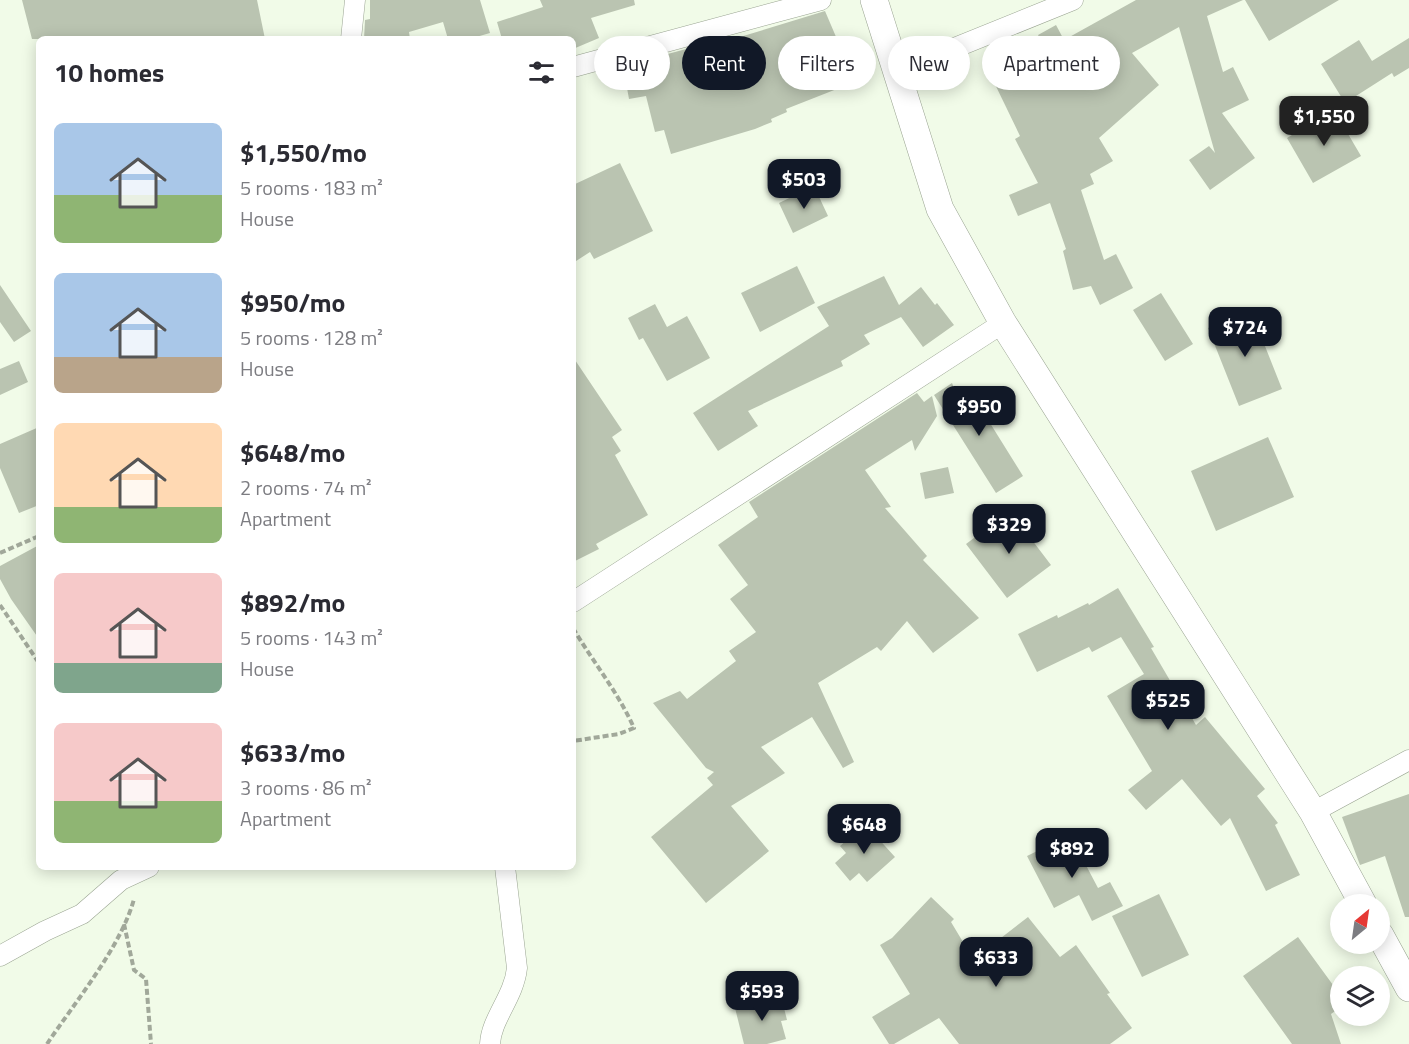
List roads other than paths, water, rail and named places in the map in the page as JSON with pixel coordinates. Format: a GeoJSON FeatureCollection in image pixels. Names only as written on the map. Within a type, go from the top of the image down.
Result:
{"type":"FeatureCollection","features":[{"type":"Feature","properties":{"kind":"main road"},"geometry":{"type":"LineString","coordinates":[[874,0],[888,48]]}},
{"type":"Feature","properties":{"kind":"main road"},"geometry":{"type":"LineString","coordinates":[[901,90],[940,209],[1003,323],[1313,812],[1358,894]]}},
{"type":"Feature","properties":{"kind":"main road"},"geometry":{"type":"LineString","coordinates":[[1390,953],[1409,988]]}},
{"type":"Feature","properties":{"kind":"street"},"geometry":{"type":"LineString","coordinates":[[351,36],[355,0]]}},
{"type":"Feature","properties":{"kind":"street"},"geometry":{"type":"LineString","coordinates":[[576,66],[821,0]]}},
{"type":"Feature","properties":{"kind":"street"},"geometry":{"type":"LineString","coordinates":[[970,42],[1073,0]]}},
{"type":"Feature","properties":{"kind":"street"},"geometry":{"type":"LineString","coordinates":[[576,600],[1003,323]]}},
{"type":"Feature","properties":{"kind":"street"},"geometry":{"type":"LineString","coordinates":[[1313,812],[1409,760]]}},
{"type":"Feature","properties":{"kind":"street"},"geometry":{"type":"LineString","coordinates":[[0,956],[82,914],[121,880],[143,870]]}},
{"type":"Feature","properties":{"kind":"street"},"geometry":{"type":"LineString","coordinates":[[490,1044],[496,1024],[516,980],[517,968],[505,870]]}}]}
